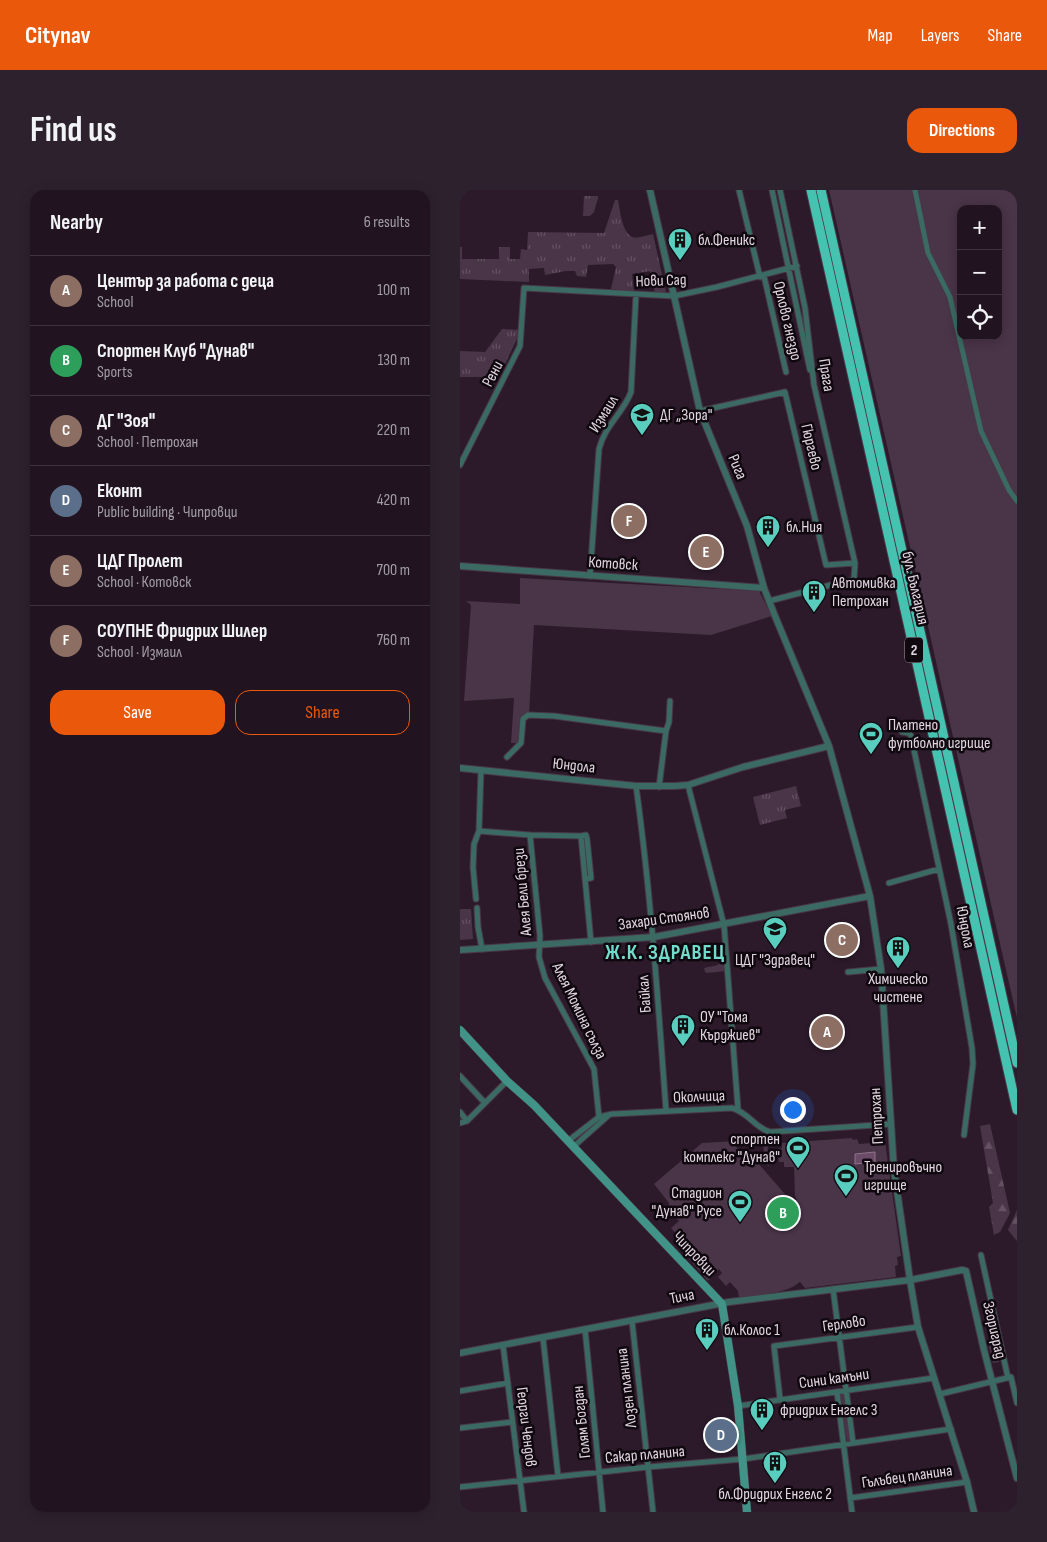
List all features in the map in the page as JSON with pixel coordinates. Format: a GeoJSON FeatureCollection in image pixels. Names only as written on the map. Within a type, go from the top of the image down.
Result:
{"type":"FeatureCollection","features":[{"type":"Feature","properties":{"kind":"highway","name":"бул. България"},"geometry":{"type":"LineString","coordinates":[[812,190],[1017,1110]]}},
{"type":"Feature","properties":{"kind":"highway","name":"бул. България"},"geometry":{"type":"LineString","coordinates":[[821,190],[1017,1063]]}},
{"type":"Feature","properties":{"kind":"main road","name":"Чипровци"},"geometry":{"type":"LineString","coordinates":[[460,1030],[506,1081],[534,1104],[722,1304]]}},
{"type":"Feature","properties":{"kind":"main road"},"geometry":{"type":"LineString","coordinates":[[722,1304],[738,1406],[747,1512]]}},
{"type":"Feature","properties":{"kind":"street","name":"Рига"},"geometry":{"type":"LineString","coordinates":[[650,190],[700,411],[747,526],[769,601],[829,746]]}},
{"type":"Feature","properties":{"kind":"street","name":"Орлово гнездо"},"geometry":{"type":"LineString","coordinates":[[739,190],[786,372]]}},
{"type":"Feature","properties":{"kind":"street"},"geometry":{"type":"LineString","coordinates":[[772,190],[814,385]]}},
{"type":"Feature","properties":{"kind":"street","name":"Прага"},"geometry":{"type":"LineString","coordinates":[[780,190],[804,308],[814,385],[855,563]]}},
{"type":"Feature","properties":{"kind":"street"},"geometry":{"type":"LineString","coordinates":[[915,190],[928,254],[950,297],[982,431],[1009,490],[1017,501]]}},
{"type":"Feature","properties":{"kind":"street","name":"Нови Сад"},"geometry":{"type":"LineString","coordinates":[[524,288],[674,296],[762,276],[796,266]]}},
{"type":"Feature","properties":{"kind":"street","name":"Рени"},"geometry":{"type":"LineString","coordinates":[[460,464],[520,346],[524,288]]}},
{"type":"Feature","properties":{"kind":"street","name":"Измаил"},"geometry":{"type":"LineString","coordinates":[[590,576],[599,448],[606,431],[629,398],[631,392],[636,295]]}},
{"type":"Feature","properties":{"kind":"street","name":"Гюргево"},"geometry":{"type":"LineString","coordinates":[[700,411],[785,392],[826,565],[855,563]]}},
{"type":"Feature","properties":{"kind":"street"},"geometry":{"type":"LineString","coordinates":[[769,601],[854,579],[855,563]]}},
{"type":"Feature","properties":{"kind":"street","name":"Котовск"},"geometry":{"type":"LineString","coordinates":[[460,566],[764,588]]}},
{"type":"Feature","properties":{"kind":"street"},"geometry":{"type":"LineString","coordinates":[[658,787],[666,731],[670,722],[670,701]]}},
{"type":"Feature","properties":{"kind":"street"},"geometry":{"type":"LineString","coordinates":[[507,757],[522,743],[523,719],[528,715],[554,716],[666,731]]}},
{"type":"Feature","properties":{"kind":"street","name":"Юндола"},"geometry":{"type":"LineString","coordinates":[[902,732],[909,733],[911,736],[951,924],[973,1064],[964,1135]]}},
{"type":"Feature","properties":{"kind":"street","name":"Юндола"},"geometry":{"type":"LineString","coordinates":[[460,768],[658,787],[688,785],[743,767],[829,746]]}},
{"type":"Feature","properties":{"kind":"street","name":"Петрохан"},"geometry":{"type":"LineString","coordinates":[[829,746],[870,896],[882,969],[894,1170],[918,1327],[967,1482],[974,1512]]}},
{"type":"Feature","properties":{"kind":"street"},"geometry":{"type":"LineString","coordinates":[[476,900],[474,844],[479,831],[481,770]]}},
{"type":"Feature","properties":{"kind":"street"},"geometry":{"type":"LineString","coordinates":[[688,785],[724,925],[738,1109]]}},
{"type":"Feature","properties":{"kind":"street","name":"Байкал"},"geometry":{"type":"LineString","coordinates":[[636,786],[648,871],[666,1110]]}},
{"type":"Feature","properties":{"kind":"street","name":"Алея Бели брези"},"geometry":{"type":"LineString","coordinates":[[479,831],[581,836],[591,942]]}},
{"type":"Feature","properties":{"kind":"street","name":"Алея Бели брези"},"geometry":{"type":"LineString","coordinates":[[530,835],[540,946]]}},
{"type":"Feature","properties":{"kind":"street"},"geometry":{"type":"LineString","coordinates":[[889,883],[939,869]]}},
{"type":"Feature","properties":{"kind":"street","name":"Захари Стоянов"},"geometry":{"type":"LineString","coordinates":[[460,950],[654,937],[870,896]]}},
{"type":"Feature","properties":{"kind":"street"},"geometry":{"type":"LineString","coordinates":[[477,908],[482,949]]}},
{"type":"Feature","properties":{"kind":"street","name":"Алея Момина сълза"},"geometry":{"type":"LineString","coordinates":[[540,946],[539,957],[545,978],[594,1069],[599,1117]]}},
{"type":"Feature","properties":{"kind":"street"},"geometry":{"type":"LineString","coordinates":[[848,972],[882,969]]}},
{"type":"Feature","properties":{"kind":"street"},"geometry":{"type":"LineString","coordinates":[[460,1076],[485,1103]]}},
{"type":"Feature","properties":{"kind":"street"},"geometry":{"type":"LineString","coordinates":[[460,1123],[467,1121],[506,1081]]}},
{"type":"Feature","properties":{"kind":"street","name":"Околчица"},"geometry":{"type":"LineString","coordinates":[[599,1117],[612,1114],[666,1110],[724,1108],[738,1109],[762,1129],[770,1132],[891,1124]]}},
{"type":"Feature","properties":{"kind":"street"},"geometry":{"type":"LineString","coordinates":[[460,1112],[467,1121]]}},
{"type":"Feature","properties":{"kind":"street"},"geometry":{"type":"LineString","coordinates":[[571,1144],[612,1114]]}},
{"type":"Feature","properties":{"kind":"street"},"geometry":{"type":"LineString","coordinates":[[571,1144],[599,1117]]}},
{"type":"Feature","properties":{"kind":"street"},"geometry":{"type":"LineString","coordinates":[[981,1255],[1008,1378]]}},
{"type":"Feature","properties":{"kind":"street","name":"Згориград"},"geometry":{"type":"LineString","coordinates":[[910,1280],[962,1270],[966,1271],[1017,1478]]}},
{"type":"Feature","properties":{"kind":"street","name":"Тича"},"geometry":{"type":"LineString","coordinates":[[460,1353],[722,1304],[833,1288],[910,1280]]}},
{"type":"Feature","properties":{"kind":"street"},"geometry":{"type":"LineString","coordinates":[[833,1288],[853,1443]]}},
{"type":"Feature","properties":{"kind":"street","name":"Лозен планина"},"geometry":{"type":"LineString","coordinates":[[632,1321],[653,1512]]}},
{"type":"Feature","properties":{"kind":"street","name":"Герлово"},"geometry":{"type":"LineString","coordinates":[[780,1399],[774,1346],[918,1327]]}},
{"type":"Feature","properties":{"kind":"street","name":"Голям Богдан"},"geometry":{"type":"LineString","coordinates":[[585,1329],[603,1512]]}},
{"type":"Feature","properties":{"kind":"street"},"geometry":{"type":"LineString","coordinates":[[544,1338],[558,1476]]}},
{"type":"Feature","properties":{"kind":"street","name":"Георги Чендов"},"geometry":{"type":"LineString","coordinates":[[503,1345],[524,1512]]}},
{"type":"Feature","properties":{"kind":"street"},"geometry":{"type":"LineString","coordinates":[[940,1394],[1011,1377],[1017,1402]]}},
{"type":"Feature","properties":{"kind":"street","name":"Сини камъни"},"geometry":{"type":"LineString","coordinates":[[738,1406],[934,1378]]}},
{"type":"Feature","properties":{"kind":"street"},"geometry":{"type":"LineString","coordinates":[[460,1391],[508,1383]]}},
{"type":"Feature","properties":{"kind":"street"},"geometry":{"type":"LineString","coordinates":[[837,1392],[852,1512]]}},
{"type":"Feature","properties":{"kind":"street"},"geometry":{"type":"LineString","coordinates":[[460,1428],[512,1422]]}},
{"type":"Feature","properties":{"kind":"street","name":"Сакар планина"},"geometry":{"type":"LineString","coordinates":[[460,1487],[648,1467],[743,1460],[951,1430]]}},
{"type":"Feature","properties":{"kind":"street","name":"Гълъбец планина"},"geometry":{"type":"LineString","coordinates":[[850,1498],[967,1482]]}},
{"type":"Feature","properties":{"kind":"green space"},"geometry":{"type":"Polygon","coordinates":[[[829,190],[1017,190],[1017,1018],[829,190]]]}},
{"type":"Feature","properties":{"kind":"green space"},"geometry":{"type":"Polygon","coordinates":[[[584,196],[598,196],[594,212],[590,216],[583,216],[584,196]]]}},
{"type":"Feature","properties":{"kind":"green space"},"geometry":{"type":"Polygon","coordinates":[[[615,200],[618,200],[626,231],[632,237],[637,238],[653,234],[666,292],[655,293],[650,271],[632,274],[634,292],[611,289],[616,267],[613,264],[588,265],[586,277],[577,276],[575,271],[545,275],[544,268],[529,269],[529,282],[460,279],[460,247],[462,247],[462,259],[499,259],[499,247],[510,247],[510,259],[520,259],[521,249],[527,250],[528,232],[604,233],[615,200]]]}},
{"type":"Feature","properties":{"kind":"green space"},"geometry":{"type":"Polygon","coordinates":[[[502,329],[521,330],[499,377],[460,377],[460,351],[485,352],[502,329]]]}},
{"type":"Feature","properties":{"kind":"green space"},"geometry":{"type":"Polygon","coordinates":[[[520,578],[759,591],[772,616],[711,635],[534,625],[529,715],[523,719],[521,743],[511,743],[514,698],[464,701],[471,605],[466,601],[520,604],[520,578]]]}},
{"type":"Feature","properties":{"kind":"green space"},"geometry":{"type":"Polygon","coordinates":[[[796,786],[801,806],[785,810],[787,818],[760,825],[753,797],[796,786]]]}},
{"type":"Feature","properties":{"kind":"green space"},"geometry":{"type":"Polygon","coordinates":[[[460,909],[471,909],[473,939],[460,940],[460,909]]]}},
{"type":"Feature","properties":{"kind":"green space"},"geometry":{"type":"Polygon","coordinates":[[[726,957],[727,971],[705,972],[704,968],[718,965],[722,958],[726,957]]]}},
{"type":"Feature","properties":{"kind":"green space"},"geometry":{"type":"Polygon","coordinates":[[[990,1124],[1010,1213],[1000,1232],[994,1235],[989,1207],[993,1203],[980,1126],[990,1124]]]}},
{"type":"Feature","properties":{"kind":"green space"},"geometry":{"type":"Polygon","coordinates":[[[852,1138],[853,1140],[857,1139],[859,1144],[885,1142],[901,1256],[897,1257],[898,1265],[895,1266],[896,1277],[805,1288],[800,1282],[779,1292],[739,1298],[738,1291],[730,1282],[726,1286],[718,1277],[722,1273],[719,1269],[708,1281],[682,1251],[686,1246],[671,1228],[679,1221],[668,1208],[669,1203],[654,1184],[702,1143],[735,1141],[736,1147],[751,1155],[791,1201],[797,1200],[795,1196],[794,1167],[784,1167],[784,1162],[779,1162],[778,1148],[782,1148],[782,1143],[852,1138]]]}},
{"type":"Feature","properties":{"kind":"green space"},"geometry":{"type":"Polygon","coordinates":[[[763,1140],[767,1140],[769,1166],[765,1164],[763,1140]]]}},
{"type":"Feature","properties":{"kind":"green space"},"geometry":{"type":"Polygon","coordinates":[[[1017,1210],[1017,1241],[1008,1230],[1017,1210]]]}},
{"type":"Feature","properties":{"kind":"green space"},"geometry":{"type":"Polygon","coordinates":[[[994,1340],[999,1362],[993,1363],[988,1342],[994,1340]]]}},
{"type":"Feature","properties":{"kind":"green space"},"geometry":{"type":"Polygon","coordinates":[[[840,1393],[844,1393],[850,1441],[847,1441],[840,1393]]]}},
{"type":"Feature","properties":{"kind":"shaded area"},"geometry":{"type":"Polygon","coordinates":[[[875,1152],[875,1162],[855,1164],[855,1154],[875,1152]]]}},
{"type":"Feature","properties":{"kind":"place","name":"бл.Феникс"},"geometry":{"type":"Point","coordinates":[680,261]}},
{"type":"Feature","properties":{"kind":"place","name":"ДГ „Зора\""},"geometry":{"type":"Point","coordinates":[642,436]}},
{"type":"Feature","properties":{"kind":"place","name":"СОУПНЕ Фридрих Шилер"},"geometry":{"type":"Point","coordinates":[629,521]}},
{"type":"Feature","properties":{"kind":"place","name":"бл.Ния"},"geometry":{"type":"Point","coordinates":[768,548]}},
{"type":"Feature","properties":{"kind":"place","name":"ЦДГ Пролет"},"geometry":{"type":"Point","coordinates":[706,552]}},
{"type":"Feature","properties":{"kind":"place","name":"Автомивка Петрохан"},"geometry":{"type":"Point","coordinates":[814,613]}},
{"type":"Feature","properties":{"kind":"place","name":"Платено футболно игрище"},"geometry":{"type":"Point","coordinates":[871,755]}},
{"type":"Feature","properties":{"kind":"place","name":"ДГ \"Зоя\""},"geometry":{"type":"Point","coordinates":[842,940]}},
{"type":"Feature","properties":{"kind":"place","name":"ЦДГ \"Здравец\""},"geometry":{"type":"Point","coordinates":[775,950]}},
{"type":"Feature","properties":{"kind":"place","name":"Химическо чистене"},"geometry":{"type":"Point","coordinates":[898,969]}},
{"type":"Feature","properties":{"kind":"place","name":"Център за работа с деца"},"geometry":{"type":"Point","coordinates":[827,1032]}},
{"type":"Feature","properties":{"kind":"place","name":"ОУ \"Тома Кърджиев\""},"geometry":{"type":"Point","coordinates":[683,1047]}},
{"type":"Feature","properties":{"kind":"place","name":"спортен комплекс \"Дунав\""},"geometry":{"type":"Point","coordinates":[798,1169]}},
{"type":"Feature","properties":{"kind":"place","name":"Тренировъчно игрище"},"geometry":{"type":"Point","coordinates":[846,1197]}},
{"type":"Feature","properties":{"kind":"place","name":"Спортен Клуб \"Дунав\""},"geometry":{"type":"Point","coordinates":[783,1213]}},
{"type":"Feature","properties":{"kind":"place","name":"Стадион \"Дунав\" Русе"},"geometry":{"type":"Point","coordinates":[740,1223]}},
{"type":"Feature","properties":{"kind":"place","name":"бл.Колос 1"},"geometry":{"type":"Point","coordinates":[707,1351]}},
{"type":"Feature","properties":{"kind":"place","name":"фридрих Енгелс 3"},"geometry":{"type":"Point","coordinates":[762,1431]}},
{"type":"Feature","properties":{"kind":"place","name":"Еконт"},"geometry":{"type":"Point","coordinates":[721,1435]}},
{"type":"Feature","properties":{"kind":"place","name":"бл.Фридрих Енгелс 2"},"geometry":{"type":"Point","coordinates":[775,1484]}},
{"type":"Feature","properties":{"kind":"district","name":"Ж.К. ЗДРАВЕЦ"},"geometry":{"type":"Point","coordinates":[665,952]}}]}
